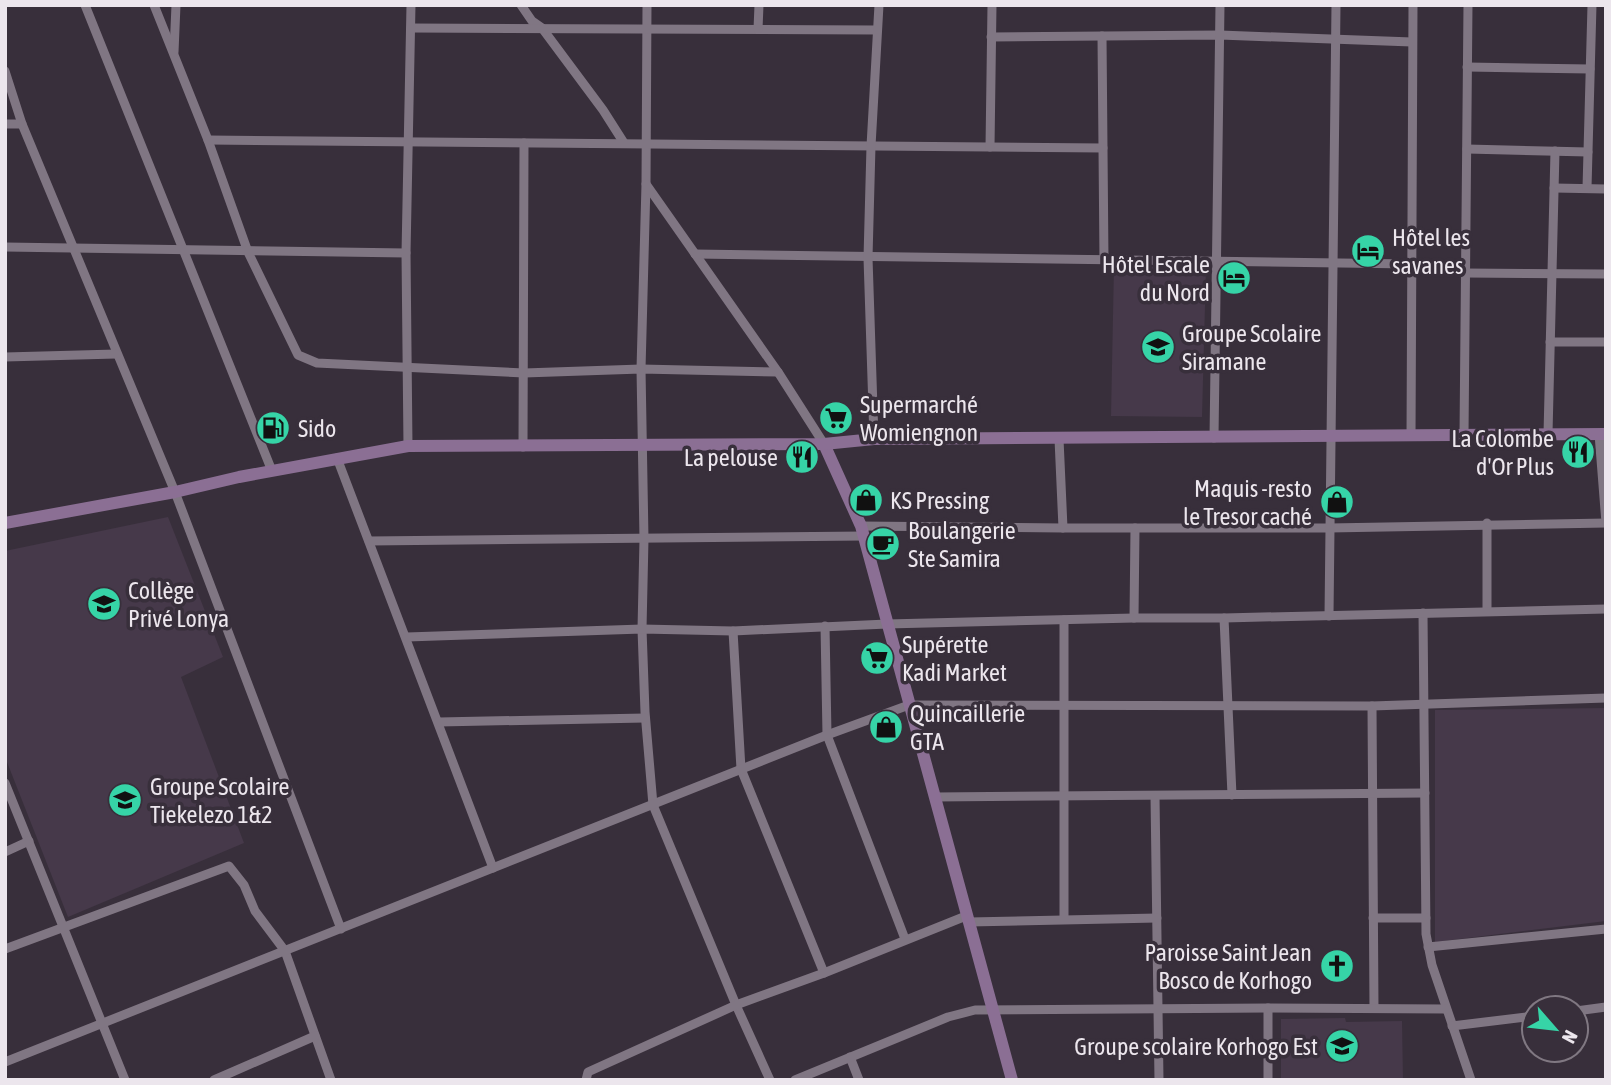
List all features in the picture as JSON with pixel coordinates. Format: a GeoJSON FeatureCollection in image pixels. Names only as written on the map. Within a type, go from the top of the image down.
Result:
{"type":"FeatureCollection","features":[{"type":"Feature","properties":{"kind":"main road"},"geometry":{"type":"LineString","coordinates":[[5,523],[408,446],[824,444],[874,439],[1602,434]]}},
{"type":"Feature","properties":{"kind":"main road"},"geometry":{"type":"LineString","coordinates":[[824,444],[862,531],[1012,1080]]}},
{"type":"Feature","properties":{"kind":"street"},"geometry":{"type":"LineString","coordinates":[[85,5],[272,471]]}},
{"type":"Feature","properties":{"kind":"street"},"geometry":{"type":"LineString","coordinates":[[154,5],[208,140],[248,251],[298,355],[317,363],[524,373],[640,369],[778,372]]}},
{"type":"Feature","properties":{"kind":"street"},"geometry":{"type":"LineString","coordinates":[[174,58],[176,5]]}},
{"type":"Feature","properties":{"kind":"street"},"geometry":{"type":"LineString","coordinates":[[408,446],[405,368],[411,5]]}},
{"type":"Feature","properties":{"kind":"street"},"geometry":{"type":"LineString","coordinates":[[521,5],[531,21],[542,28],[603,110],[624,144]]}},
{"type":"Feature","properties":{"kind":"street"},"geometry":{"type":"LineString","coordinates":[[531,5],[531,21]]}},
{"type":"Feature","properties":{"kind":"street"},"geometry":{"type":"LineString","coordinates":[[647,5],[647,143],[640,369],[644,539],[642,629],[645,718],[653,805],[770,1080]]}},
{"type":"Feature","properties":{"kind":"street"},"geometry":{"type":"LineString","coordinates":[[758,29],[759,5]]}},
{"type":"Feature","properties":{"kind":"street"},"geometry":{"type":"LineString","coordinates":[[874,439],[868,258],[879,5]]}},
{"type":"Feature","properties":{"kind":"street"},"geometry":{"type":"LineString","coordinates":[[990,147],[992,5]]}},
{"type":"Feature","properties":{"kind":"street"},"geometry":{"type":"LineString","coordinates":[[1214,438],[1220,5]]}},
{"type":"Feature","properties":{"kind":"street"},"geometry":{"type":"LineString","coordinates":[[1329,616],[1336,5]]}},
{"type":"Feature","properties":{"kind":"street"},"geometry":{"type":"LineString","coordinates":[[1410,436],[1413,5]]}},
{"type":"Feature","properties":{"kind":"street"},"geometry":{"type":"LineString","coordinates":[[1464,435],[1468,5]]}},
{"type":"Feature","properties":{"kind":"street"},"geometry":{"type":"LineString","coordinates":[[1587,188],[1592,5]]}},
{"type":"Feature","properties":{"kind":"street"},"geometry":{"type":"LineString","coordinates":[[411,28],[877,30]]}},
{"type":"Feature","properties":{"kind":"street"},"geometry":{"type":"LineString","coordinates":[[991,37],[1220,35],[1412,41]]}},
{"type":"Feature","properties":{"kind":"street"},"geometry":{"type":"LineString","coordinates":[[1102,36],[1104,260]]}},
{"type":"Feature","properties":{"kind":"street"},"geometry":{"type":"LineString","coordinates":[[1467,67],[1590,69]]}},
{"type":"Feature","properties":{"kind":"street"},"geometry":{"type":"LineString","coordinates":[[5,71],[22,124],[175,492],[341,929]]}},
{"type":"Feature","properties":{"kind":"street"},"geometry":{"type":"LineString","coordinates":[[5,124],[22,124]]}},
{"type":"Feature","properties":{"kind":"street"},"geometry":{"type":"LineString","coordinates":[[208,140],[1103,148]]}},
{"type":"Feature","properties":{"kind":"street"},"geometry":{"type":"LineString","coordinates":[[523,447],[524,143]]}},
{"type":"Feature","properties":{"kind":"street"},"geometry":{"type":"LineString","coordinates":[[1466,149],[1588,152]]}},
{"type":"Feature","properties":{"kind":"street"},"geometry":{"type":"LineString","coordinates":[[1548,434],[1555,151]]}},
{"type":"Feature","properties":{"kind":"street"},"geometry":{"type":"LineString","coordinates":[[646,184],[778,372],[824,444]]}},
{"type":"Feature","properties":{"kind":"street"},"geometry":{"type":"LineString","coordinates":[[1554,188],[1606,189]]}},
{"type":"Feature","properties":{"kind":"street"},"geometry":{"type":"LineString","coordinates":[[5,247],[406,253]]}},
{"type":"Feature","properties":{"kind":"street"},"geometry":{"type":"LineString","coordinates":[[695,254],[1410,264]]}},
{"type":"Feature","properties":{"kind":"street"},"geometry":{"type":"LineString","coordinates":[[1465,273],[1606,274]]}},
{"type":"Feature","properties":{"kind":"street"},"geometry":{"type":"LineString","coordinates":[[1550,342],[1606,342]]}},
{"type":"Feature","properties":{"kind":"street"},"geometry":{"type":"LineString","coordinates":[[5,357],[117,354]]}},
{"type":"Feature","properties":{"kind":"street"},"geometry":{"type":"LineString","coordinates":[[369,541],[644,539],[862,531],[1063,528],[1329,528],[1487,523],[1606,523],[1602,434]]}},
{"type":"Feature","properties":{"kind":"street"},"geometry":{"type":"LineString","coordinates":[[1059,439],[1063,528]]}},
{"type":"Feature","properties":{"kind":"street"},"geometry":{"type":"LineString","coordinates":[[337,458],[493,868]]}},
{"type":"Feature","properties":{"kind":"street"},"geometry":{"type":"LineString","coordinates":[[1487,523],[1487,610]]}},
{"type":"Feature","properties":{"kind":"street"},"geometry":{"type":"LineString","coordinates":[[1134,618],[1135,528]]}},
{"type":"Feature","properties":{"kind":"street"},"geometry":{"type":"LineString","coordinates":[[407,637],[642,629],[733,631],[887,624],[1606,608]]}},
{"type":"Feature","properties":{"kind":"street"},"geometry":{"type":"LineString","coordinates":[[1423,613],[1428,947],[1471,1080]]}},
{"type":"Feature","properties":{"kind":"street"},"geometry":{"type":"LineString","coordinates":[[1224,618],[1232,795]]}},
{"type":"Feature","properties":{"kind":"street"},"geometry":{"type":"LineString","coordinates":[[1063,620],[1064,919]]}},
{"type":"Feature","properties":{"kind":"street"},"geometry":{"type":"LineString","coordinates":[[825,626],[827,735],[905,939]]}},
{"type":"Feature","properties":{"kind":"street"},"geometry":{"type":"LineString","coordinates":[[733,631],[741,769],[824,973]]}},
{"type":"Feature","properties":{"kind":"street"},"geometry":{"type":"LineString","coordinates":[[5,1062],[827,735],[909,705],[1372,706],[1606,698]]}},
{"type":"Feature","properties":{"kind":"street"},"geometry":{"type":"LineString","coordinates":[[1372,706],[1374,1008]]}},
{"type":"Feature","properties":{"kind":"street"},"geometry":{"type":"LineString","coordinates":[[439,722],[645,718]]}},
{"type":"Feature","properties":{"kind":"street"},"geometry":{"type":"LineString","coordinates":[[5,783],[125,1080]]}},
{"type":"Feature","properties":{"kind":"street"},"geometry":{"type":"LineString","coordinates":[[935,797],[1425,793]]}},
{"type":"Feature","properties":{"kind":"street"},"geometry":{"type":"LineString","coordinates":[[1155,796],[1159,1080]]}},
{"type":"Feature","properties":{"kind":"street"},"geometry":{"type":"LineString","coordinates":[[5,852],[29,841]]}},
{"type":"Feature","properties":{"kind":"street"},"geometry":{"type":"LineString","coordinates":[[5,949],[229,866],[243,885],[256,911],[285,951],[331,1080]]}},
{"type":"Feature","properties":{"kind":"street"},"geometry":{"type":"LineString","coordinates":[[586,1080],[588,1072],[736,1005],[824,973],[905,939],[967,919],[1157,918]]}},
{"type":"Feature","properties":{"kind":"street"},"geometry":{"type":"LineString","coordinates":[[1373,918],[1426,918]]}},
{"type":"Feature","properties":{"kind":"street"},"geometry":{"type":"LineString","coordinates":[[1428,947],[1606,929]]}},
{"type":"Feature","properties":{"kind":"street"},"geometry":{"type":"LineString","coordinates":[[1268,1007],[1268,1080]]}},
{"type":"Feature","properties":{"kind":"street"},"geometry":{"type":"LineString","coordinates":[[795,1080],[948,1017],[975,1010],[1268,1007],[1446,1009]]}},
{"type":"Feature","properties":{"kind":"street"},"geometry":{"type":"LineString","coordinates":[[1452,1026],[1520,1018]]}},
{"type":"Feature","properties":{"kind":"street"},"geometry":{"type":"LineString","coordinates":[[214,1080],[315,1036]]}},
{"type":"Feature","properties":{"kind":"street"},"geometry":{"type":"LineString","coordinates":[[850,1057],[859,1080]]}},
{"type":"Feature","properties":{"kind":"shaded area","name":"Groupe Scolaire Siramane"},"geometry":{"type":"Polygon","coordinates":[[[1114,266],[1206,268],[1202,417],[1111,416],[1114,266]]]}},
{"type":"Feature","properties":{"kind":"shaded area"},"geometry":{"type":"Polygon","coordinates":[[[168,517],[223,657],[181,677],[244,843],[68,917],[5,757],[5,551],[168,517]]]}},
{"type":"Feature","properties":{"kind":"shaded area"},"geometry":{"type":"Polygon","coordinates":[[[1606,708],[1606,921],[1435,942],[1435,710],[1606,708]]]}},
{"type":"Feature","properties":{"kind":"shaded area","name":"Groupe scolaire Korhogo Est"},"geometry":{"type":"Polygon","coordinates":[[[1345,1018],[1346,1022],[1402,1021],[1403,1080],[1281,1080],[1281,1019],[1345,1018]]]}},
{"type":"Feature","properties":{"kind":"place","name":"Hôtel les savanes"},"geometry":{"type":"Point","coordinates":[1368,251]}},
{"type":"Feature","properties":{"kind":"place","name":"Hôtel Escale du Nord"},"geometry":{"type":"Point","coordinates":[1234,278]}},
{"type":"Feature","properties":{"kind":"place","name":"Groupe Scolaire Siramane"},"geometry":{"type":"Point","coordinates":[1158,347]}},
{"type":"Feature","properties":{"kind":"place","name":"Supermarché Womiengnon"},"geometry":{"type":"Point","coordinates":[836,418]}},
{"type":"Feature","properties":{"kind":"place","name":"Sido"},"geometry":{"type":"Point","coordinates":[273,428]}},
{"type":"Feature","properties":{"kind":"place","name":"La Colombe d'Or Plus"},"geometry":{"type":"Point","coordinates":[1578,452]}},
{"type":"Feature","properties":{"kind":"place","name":"La pelouse"},"geometry":{"type":"Point","coordinates":[802,457]}},
{"type":"Feature","properties":{"kind":"place","name":"KS Pressing"},"geometry":{"type":"Point","coordinates":[866,500]}},
{"type":"Feature","properties":{"kind":"place","name":"Maquis -resto le Tresor caché"},"geometry":{"type":"Point","coordinates":[1337,502]}},
{"type":"Feature","properties":{"kind":"place","name":"Boulangerie Ste Samira"},"geometry":{"type":"Point","coordinates":[883,544]}},
{"type":"Feature","properties":{"kind":"place","name":"Collège Privé Lonya"},"geometry":{"type":"Point","coordinates":[104,604]}},
{"type":"Feature","properties":{"kind":"place","name":"Supérette Kadi Market"},"geometry":{"type":"Point","coordinates":[877,658]}},
{"type":"Feature","properties":{"kind":"place","name":"Quincaillerie GTA"},"geometry":{"type":"Point","coordinates":[886,727]}},
{"type":"Feature","properties":{"kind":"place","name":"Groupe Scolaire Tiekelezo 1&2"},"geometry":{"type":"Point","coordinates":[125,800]}},
{"type":"Feature","properties":{"kind":"place","name":"Paroisse Saint Jean Bosco de Korhogo"},"geometry":{"type":"Point","coordinates":[1337,966]}},
{"type":"Feature","properties":{"kind":"place","name":"Groupe scolaire Korhogo Est"},"geometry":{"type":"Point","coordinates":[1342,1046]}}]}
